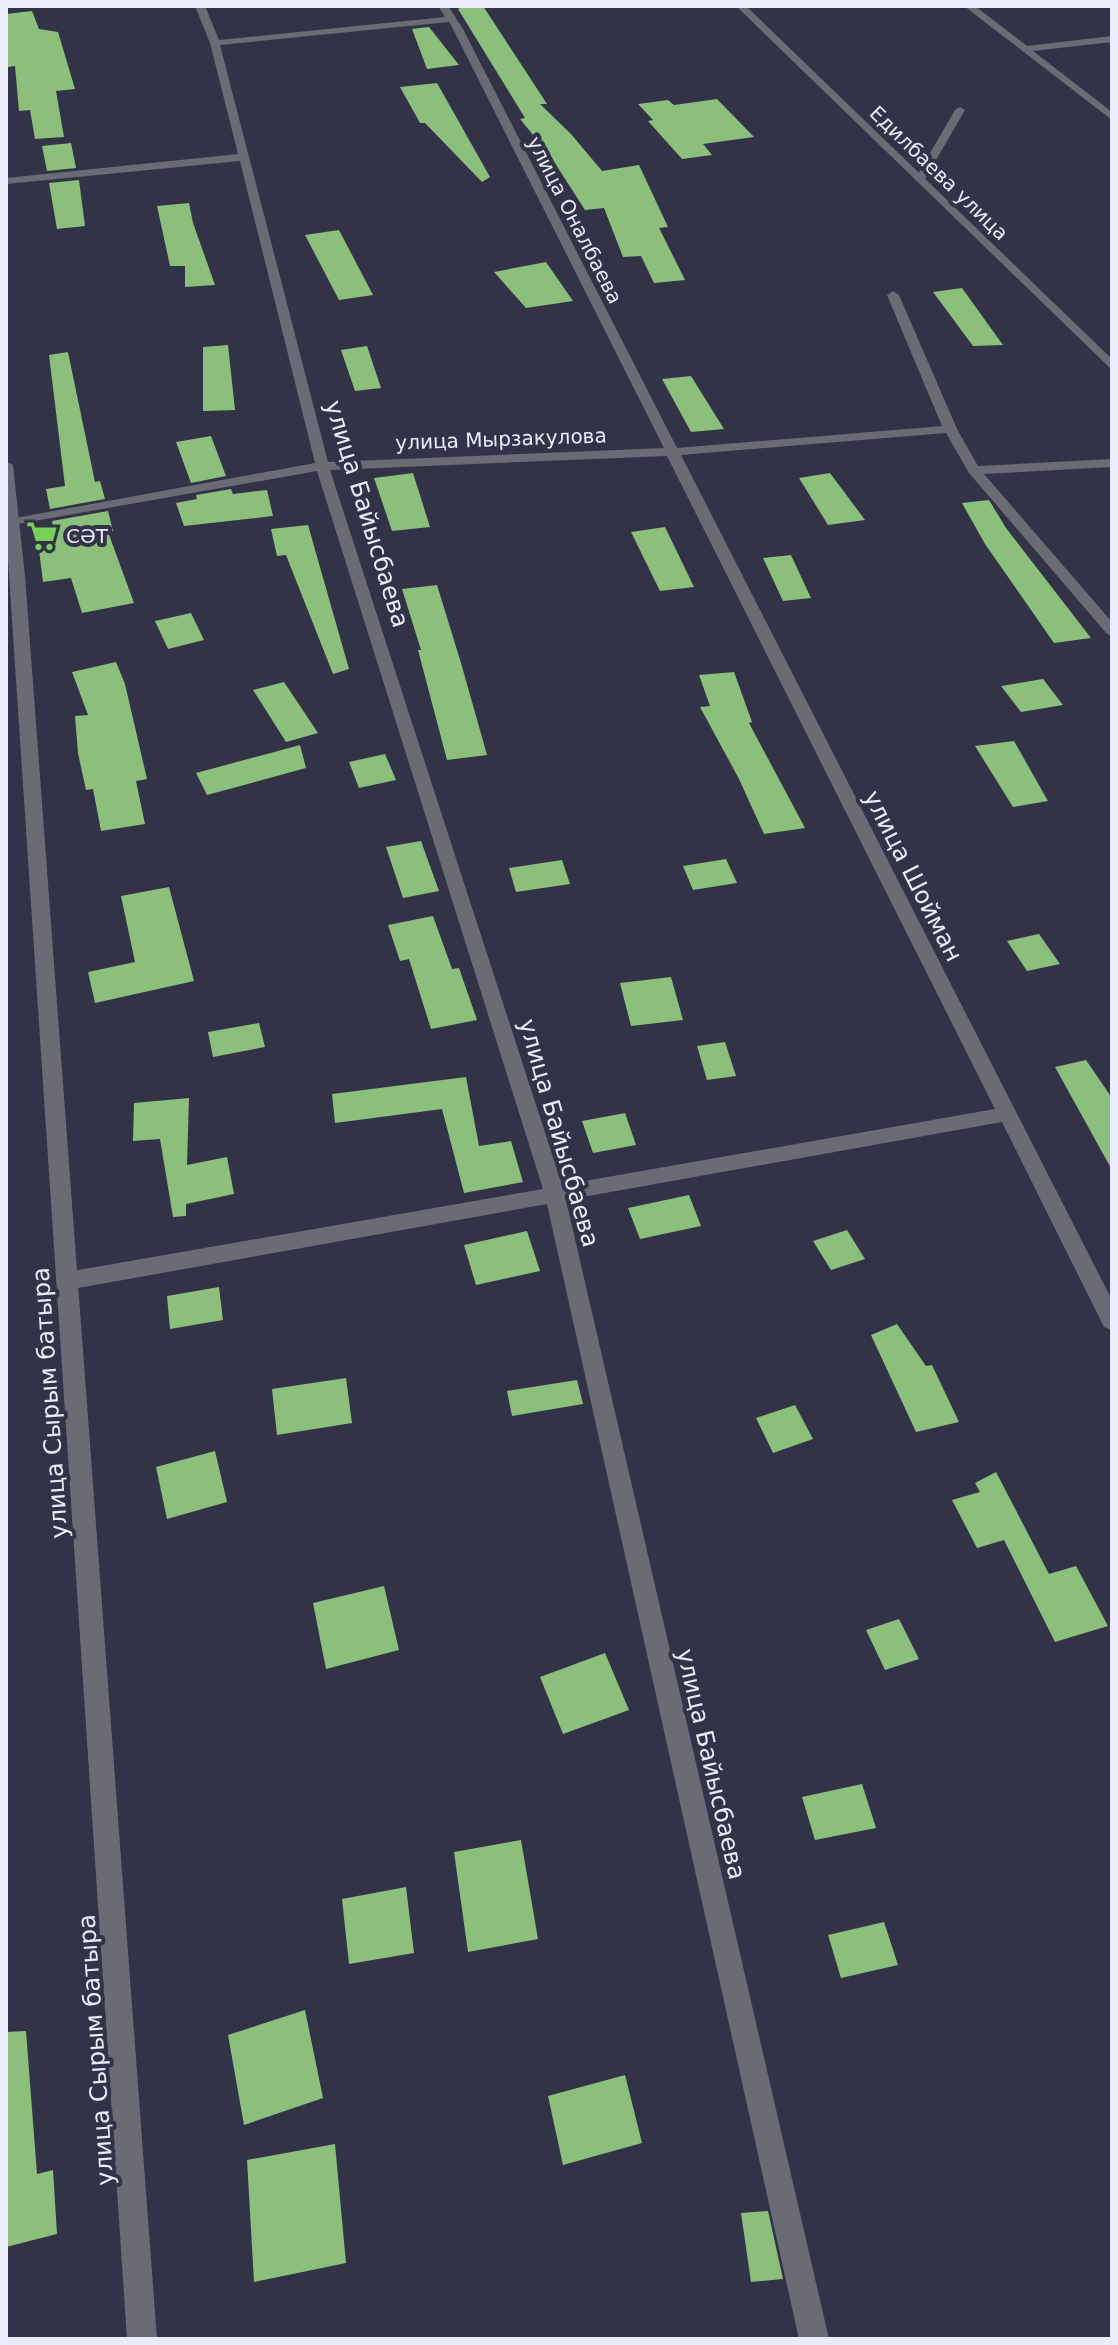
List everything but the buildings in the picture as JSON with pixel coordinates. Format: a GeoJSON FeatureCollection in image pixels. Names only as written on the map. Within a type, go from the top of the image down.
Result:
{"type":"FeatureCollection","features":[{"type":"Feature","properties":{"kind":"street","name":"улица Байысбаева"},"geometry":{"type":"LineString","coordinates":[[200,6],[215,43],[322,466],[554,1192],[814,2339]]}},
{"type":"Feature","properties":{"kind":"street","name":"улица Оналбаева"},"geometry":{"type":"LineString","coordinates":[[443,6],[672,452]]}},
{"type":"Feature","properties":{"kind":"street","name":"Едилбаева улица"},"geometry":{"type":"LineString","coordinates":[[741,6],[1112,366]]}},
{"type":"Feature","properties":{"kind":"street"},"geometry":{"type":"LineString","coordinates":[[969,6],[1112,117]]}},
{"type":"Feature","properties":{"kind":"street"},"geometry":{"type":"LineString","coordinates":[[215,43],[452,19]]}},
{"type":"Feature","properties":{"kind":"street"},"geometry":{"type":"LineString","coordinates":[[1025,49],[1112,39]]}},
{"type":"Feature","properties":{"kind":"street"},"geometry":{"type":"LineString","coordinates":[[920,179],[960,110]]}},
{"type":"Feature","properties":{"kind":"street"},"geometry":{"type":"LineString","coordinates":[[6,181],[244,157]]}},
{"type":"Feature","properties":{"kind":"street"},"geometry":{"type":"LineString","coordinates":[[893,295],[950,429],[974,470],[1112,631]]}},
{"type":"Feature","properties":{"kind":"street","name":"улица Мырзакулова"},"geometry":{"type":"LineString","coordinates":[[10,523],[322,466],[672,452],[950,429]]}},
{"type":"Feature","properties":{"kind":"street","name":"улица Шойман"},"geometry":{"type":"LineString","coordinates":[[672,452],[1112,1321]]}},
{"type":"Feature","properties":{"kind":"street"},"geometry":{"type":"LineString","coordinates":[[974,470],[1112,463]]}},
{"type":"Feature","properties":{"kind":"street","name":"улица Сырым батыра"},"geometry":{"type":"LineString","coordinates":[[6,465],[142,2339]]}},
{"type":"Feature","properties":{"kind":"street"},"geometry":{"type":"LineString","coordinates":[[67,1281],[554,1192],[1007,1114]]}},
{"type":"Feature","properties":{"kind":"place","name":"СƏТ"},"geometry":{"type":"Point","coordinates":[42,536]}}]}
